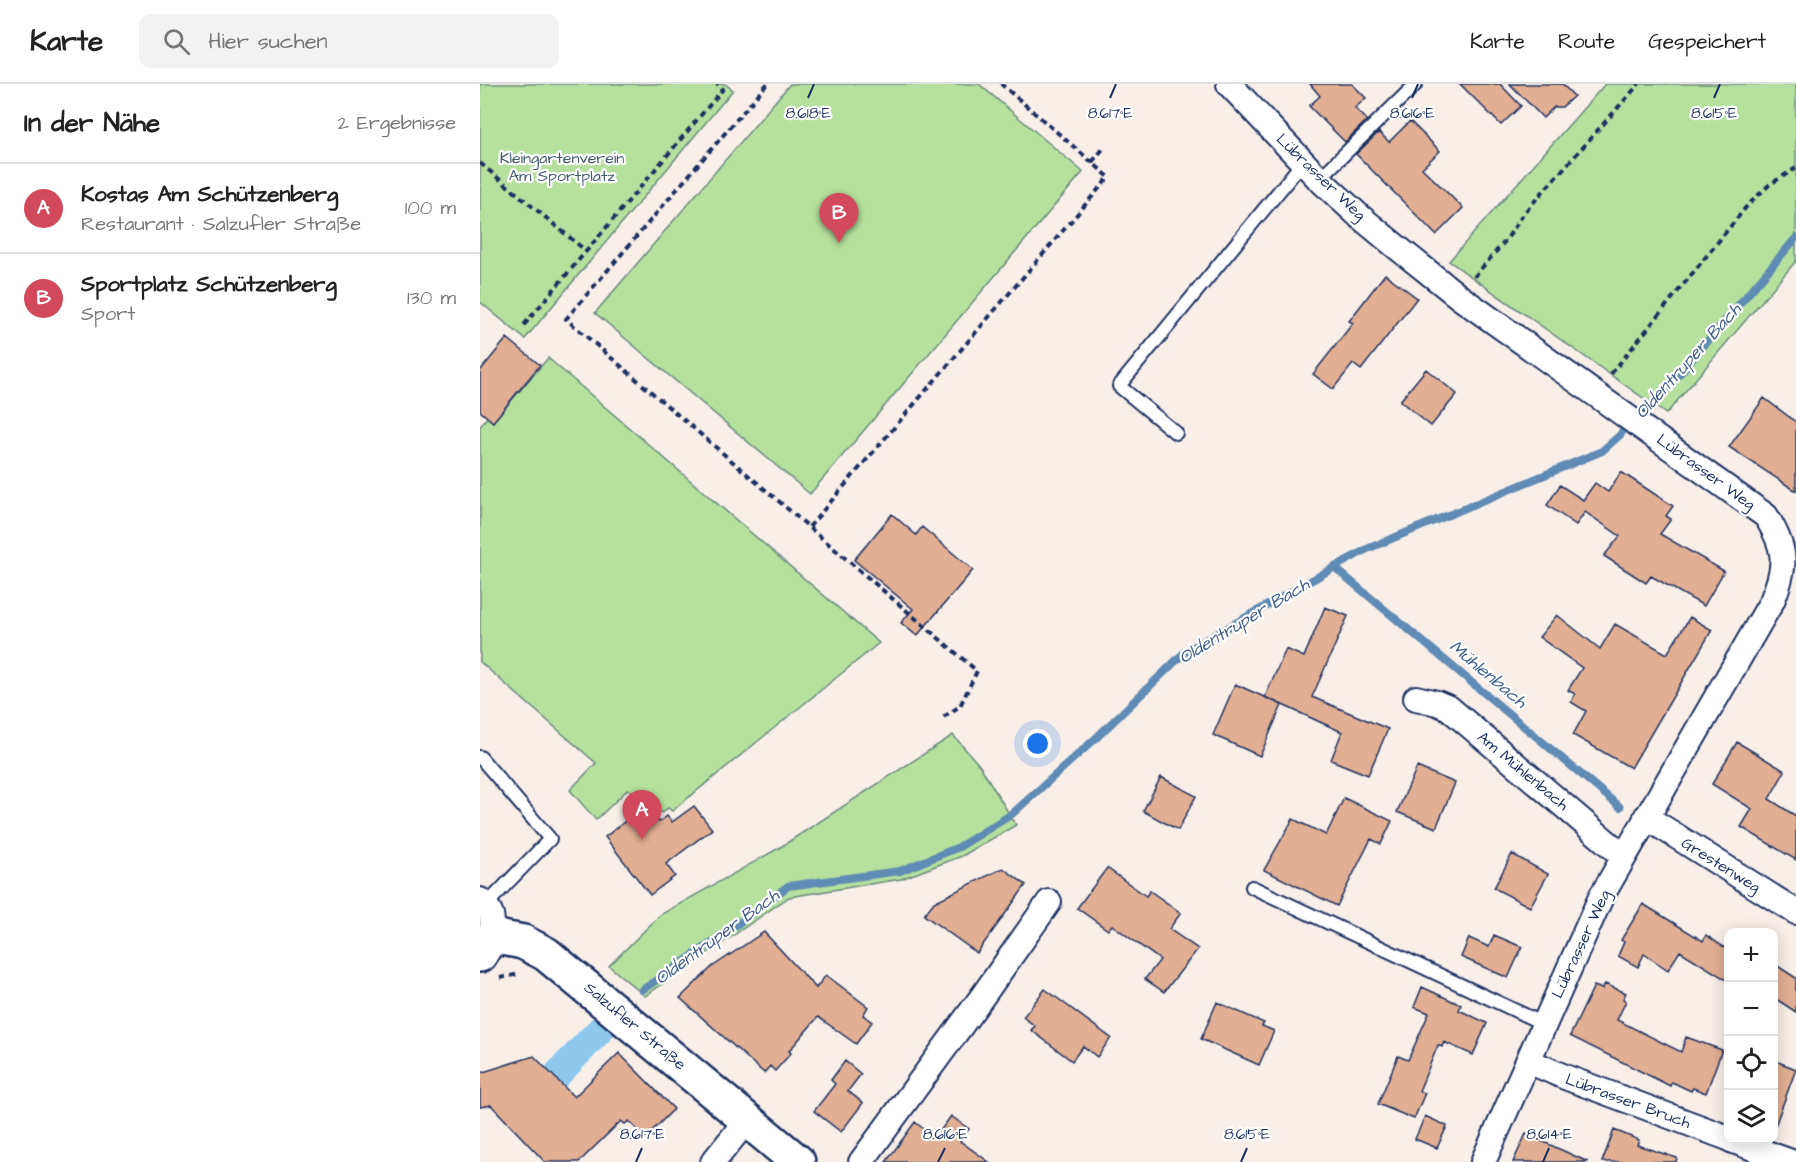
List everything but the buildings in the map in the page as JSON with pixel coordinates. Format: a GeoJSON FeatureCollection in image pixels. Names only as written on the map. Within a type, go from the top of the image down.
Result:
{"type":"FeatureCollection","features":[{"type":"Feature","properties":{"kind":"street","name":"Lübrasser Weg"},"geometry":{"type":"LineString","coordinates":[[1229,84],[1311,170],[1363,219],[1458,296],[1766,516],[1786,534],[1784,566],[1772,601],[1623,856],[1596,907],[1483,1162]]}},
{"type":"Feature","properties":{"kind":"street","name":"Am Mühlenbach"},"geometry":{"type":"LineString","coordinates":[[1416,698],[1449,708],[1623,856]]}},
{"type":"Feature","properties":{"kind":"street","name":"Grestenweg"},"geometry":{"type":"LineString","coordinates":[[1646,817],[1796,912]]}},
{"type":"Feature","properties":{"kind":"street"},"geometry":{"type":"LineString","coordinates":[[861,1162],[1049,902]]}},
{"type":"Feature","properties":{"kind":"street","name":"Salzufler Straße"},"geometry":{"type":"LineString","coordinates":[[485,924],[546,954],[798,1162]]}},
{"type":"Feature","properties":{"kind":"street","name":"Lübrasser Bruch"},"geometry":{"type":"LineString","coordinates":[[1528,1061],[1724,1137]]}},
{"type":"Feature","properties":{"kind":"street"},"geometry":{"type":"LineString","coordinates":[[713,1162],[747,1120]]}},
{"type":"Feature","properties":{"kind":"street","name":"Lübrasser Bruch"},"geometry":{"type":"LineString","coordinates":[[1743,1144],[1791,1162]]}},
{"type":"Feature","properties":{"kind":"lane"},"geometry":{"type":"LineString","coordinates":[[1176,433],[1119,386],[1311,170],[1416,84]]}},
{"type":"Feature","properties":{"kind":"lane"},"geometry":{"type":"LineString","coordinates":[[480,757],[550,839],[485,924]]}},
{"type":"Feature","properties":{"kind":"lane"},"geometry":{"type":"LineString","coordinates":[[1252,887],[1544,1024]]}},
{"type":"Feature","properties":{"kind":"path"},"geometry":{"type":"LineString","coordinates":[[524,325],[723,89],[717,84]]}},
{"type":"Feature","properties":{"kind":"path"},"geometry":{"type":"LineString","coordinates":[[767,84],[566,319],[977,671],[960,706],[942,718]]}},
{"type":"Feature","properties":{"kind":"path"},"geometry":{"type":"LineString","coordinates":[[809,527],[1109,177],[1001,84]]}},
{"type":"Feature","properties":{"kind":"path"},"geometry":{"type":"LineString","coordinates":[[1458,296],[1506,240],[1524,213],[1639,84]]}},
{"type":"Feature","properties":{"kind":"path"},"geometry":{"type":"LineString","coordinates":[[1092,162],[1103,148]]}},
{"type":"Feature","properties":{"kind":"path"},"geometry":{"type":"LineString","coordinates":[[480,163],[586,251]]}},
{"type":"Feature","properties":{"kind":"path"},"geometry":{"type":"LineString","coordinates":[[1604,399],[1661,310],[1747,206],[1769,185],[1796,168]]}},
{"type":"Feature","properties":{"kind":"green space","name":"Kleingartenverein Am Sportplatz"},"geometry":{"type":"Polygon","coordinates":[[[480,84],[725,84],[733,90],[525,339],[480,302],[480,84]]]}},
{"type":"Feature","properties":{"kind":"green space"},"geometry":{"type":"Polygon","coordinates":[[[790,84],[979,84],[1083,172],[810,494],[595,313],[790,84]]]}},
{"type":"Feature","properties":{"kind":"green space"},"geometry":{"type":"Polygon","coordinates":[[[1605,84],[1796,84],[1796,261],[1666,414],[1449,261],[1605,84]]]}},
{"type":"Feature","properties":{"kind":"green space"},"geometry":{"type":"Polygon","coordinates":[[[548,358],[879,643],[672,811],[668,808],[662,813],[628,789],[596,820],[570,790],[596,763],[480,662],[480,427],[487,417],[493,422],[548,358]]]}},
{"type":"Feature","properties":{"kind":"green space"},"geometry":{"type":"Polygon","coordinates":[[[953,735],[980,766],[1016,825],[962,856],[901,879],[789,897],[645,996],[609,966],[660,915],[779,848],[953,735]]]}},
{"type":"Feature","properties":{"kind":"waterway","name":"Oldentruper Bach"},"geometry":{"type":"LineString","coordinates":[[642,990],[726,933],[788,886],[900,871],[959,847],[1012,814],[1095,739],[1186,651],[1367,549],[1602,451],[1620,435],[1626,426],[1658,399],[1796,238]]}},
{"type":"Feature","properties":{"kind":"waterway","name":"Mühlenbach"},"geometry":{"type":"LineString","coordinates":[[1334,567],[1620,807]]}},
{"type":"Feature","properties":{"kind":"waterway","name":"Oldentruper Bach"},"geometry":{"type":"LineString","coordinates":[[555,1077],[602,1028]]}},
{"type":"Feature","properties":{"kind":"place","name":"Sportplatz Schützenberg"},"geometry":{"type":"Point","coordinates":[839,243]}},
{"type":"Feature","properties":{"kind":"place","name":"Kostas Am Schützenberg"},"geometry":{"type":"Point","coordinates":[642,840]}}]}
